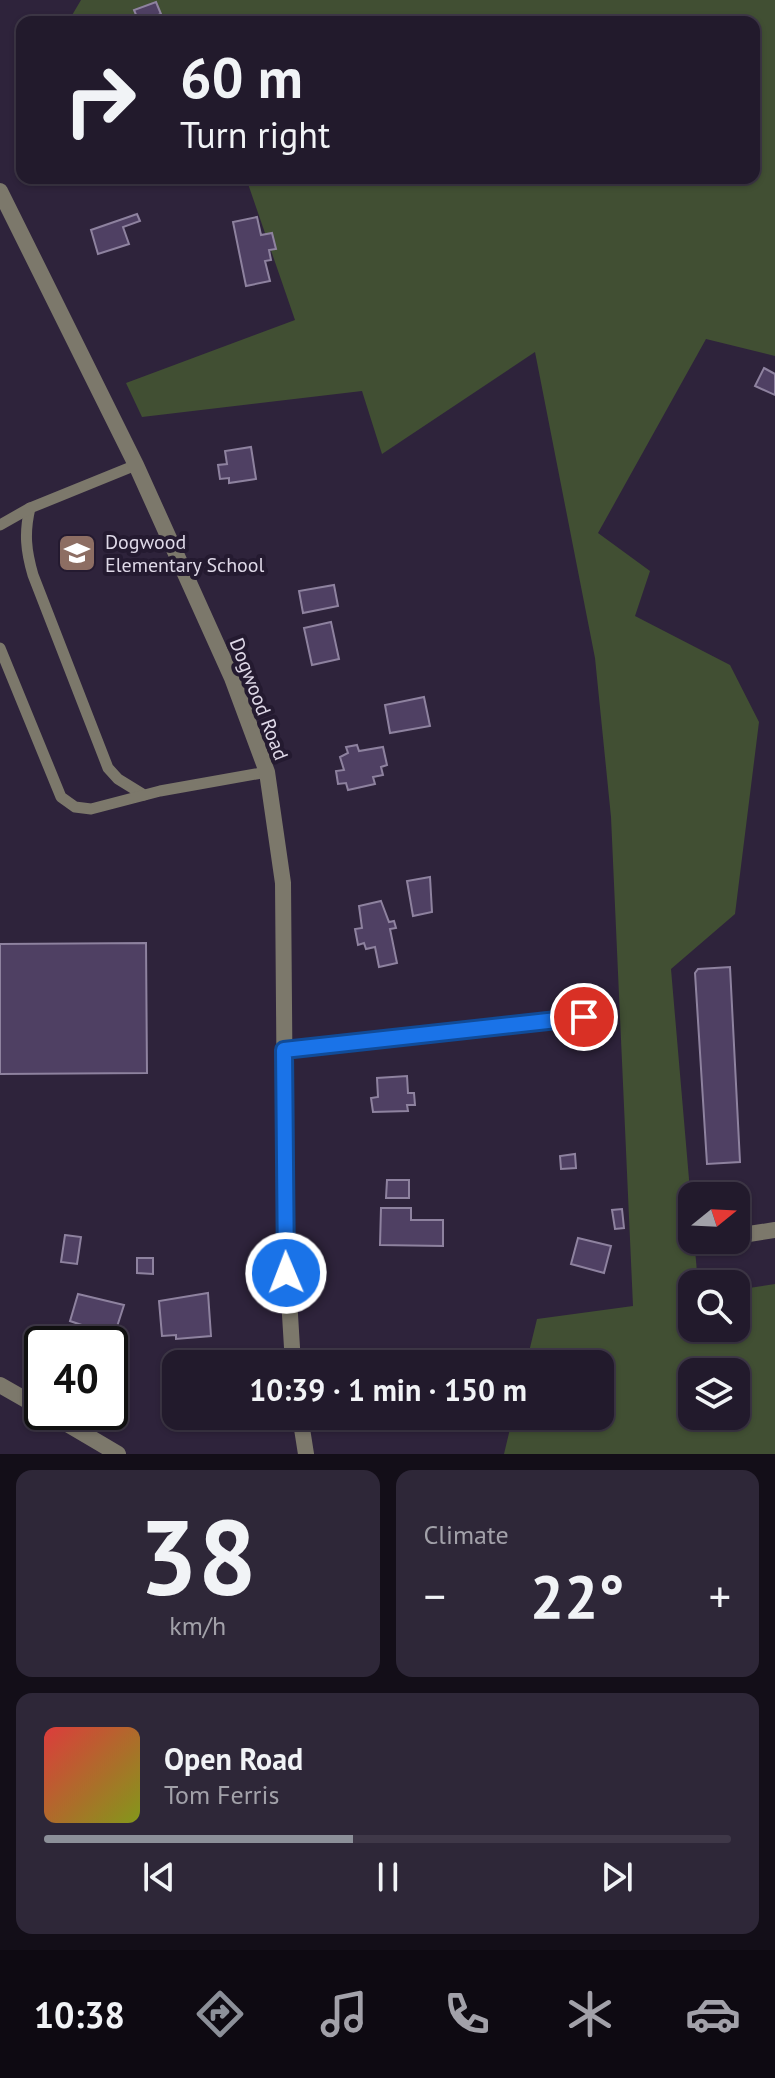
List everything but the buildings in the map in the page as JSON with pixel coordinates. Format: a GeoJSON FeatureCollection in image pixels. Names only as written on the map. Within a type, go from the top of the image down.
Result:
{"type":"FeatureCollection","features":[{"type":"Feature","properties":{"kind":"street","name":"Dogwood Road"},"geometry":{"type":"LineString","coordinates":[[0,191],[136,465],[232,678],[267,772],[283,883],[286,1249],[292,1350]]}},
{"type":"Feature","properties":{"kind":"street"},"geometry":{"type":"LineString","coordinates":[[750,1234],[775,1230]]}},
{"type":"Feature","properties":{"kind":"street"},"geometry":{"type":"LineString","coordinates":[[0,1385],[24,1399]]}},
{"type":"Feature","properties":{"kind":"street"},"geometry":{"type":"LineString","coordinates":[[77,1430],[118,1454]]}},
{"type":"Feature","properties":{"kind":"street"},"geometry":{"type":"LineString","coordinates":[[302,1430],[306,1454]]}},
{"type":"Feature","properties":{"kind":"lane"},"geometry":{"type":"LineString","coordinates":[[0,525],[30,508],[136,465]]}},
{"type":"Feature","properties":{"kind":"lane"},"geometry":{"type":"LineString","coordinates":[[30,508],[25,550],[108,768],[118,779],[144,795]]}},
{"type":"Feature","properties":{"kind":"lane"},"geometry":{"type":"LineString","coordinates":[[0,648],[61,797],[75,807],[91,809],[144,795],[267,772]]}},
{"type":"Feature","properties":{"kind":"lane"},"geometry":{"type":"LineString","coordinates":[[284,1050],[584,1017]]}},
{"type":"Feature","properties":{"kind":"green space"},"geometry":{"type":"Polygon","coordinates":[[[81,0],[775,0],[775,356],[706,339],[598,533],[650,571],[635,616],[730,665],[759,722],[735,914],[671,969],[689,1182],[678,1182],[678,1254],[695,1254],[697,1270],[678,1270],[678,1342],[750,1342],[750,1288],[775,1284],[775,1454],[504,1454],[510,1430],[614,1430],[614,1350],[529,1350],[537,1319],[633,1306],[611,817],[595,658],[535,352],[382,454],[362,391],[142,417],[126,383],[295,320],[248,184],[760,184],[760,16],[72,16],[81,0]]]}},
{"type":"Feature","properties":{"kind":"place","name":"Dogwood Elementary School"},"geometry":{"type":"Point","coordinates":[77,553]}},
{"type":"Feature","properties":{"kind":"route"},"geometry":{"type":"LineString","coordinates":[[286,1273],[284,1050],[584,1017]]}}]}
